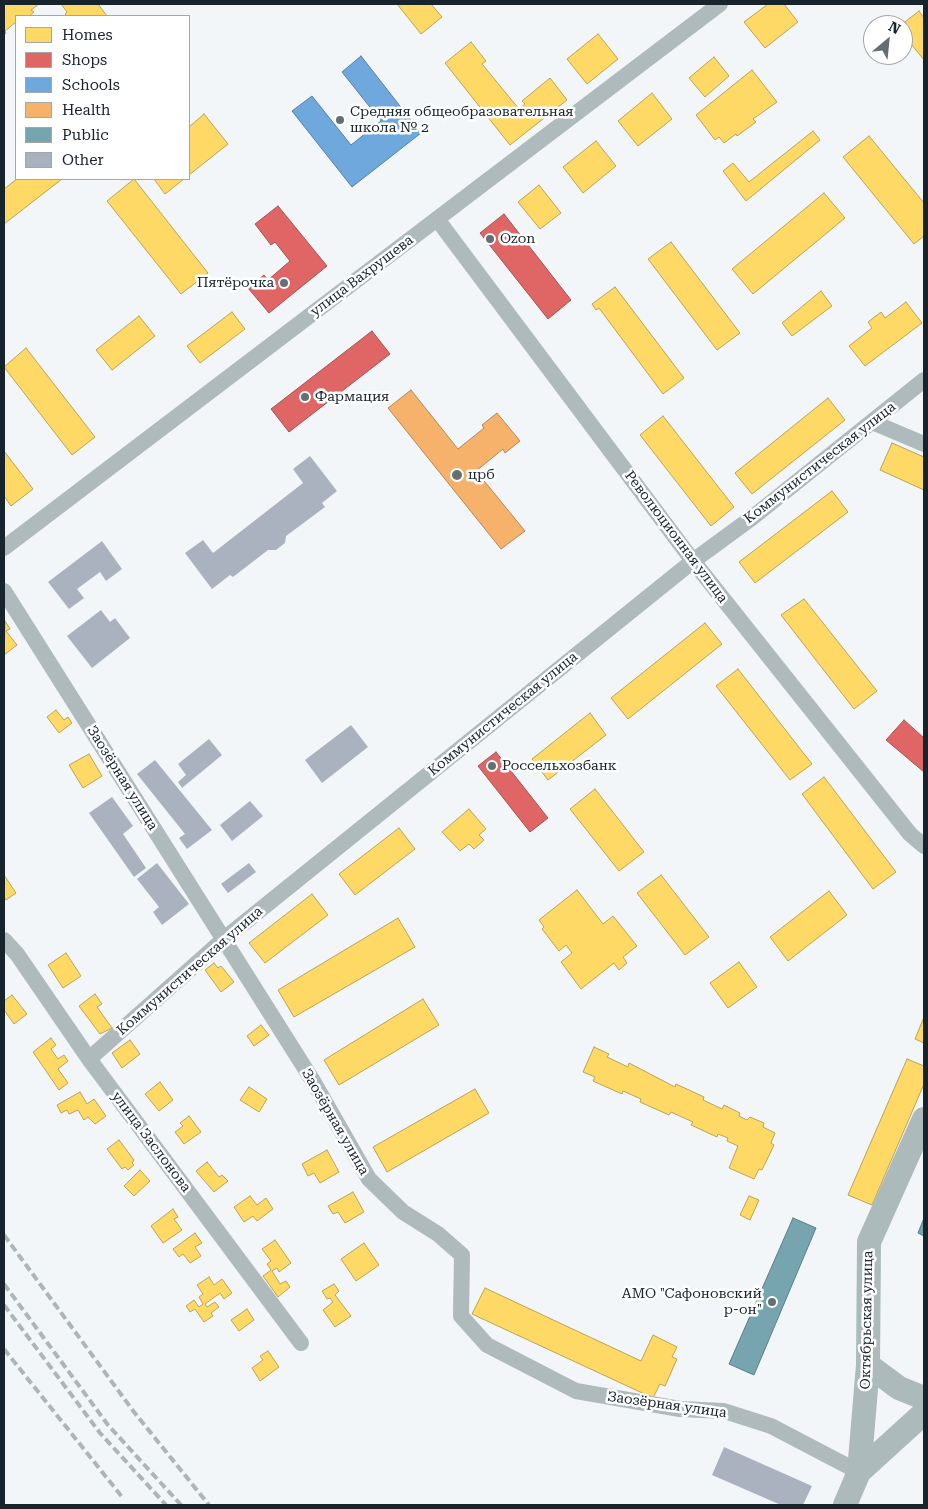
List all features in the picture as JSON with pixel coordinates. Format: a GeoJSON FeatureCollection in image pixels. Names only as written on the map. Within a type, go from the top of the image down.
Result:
{"type":"FeatureCollection","features":[{"type":"Feature","properties":{"kind":"main road","name":"Октябрьская улица"},"geometry":{"type":"LineString","coordinates":[[845,1505],[859,1472],[868,1366],[869,1242],[924,1119]]}},
{"type":"Feature","properties":{"kind":"main road"},"geometry":{"type":"LineString","coordinates":[[868,1366],[899,1388],[924,1398]]}},
{"type":"Feature","properties":{"kind":"main road","name":"Октябрьская улица"},"geometry":{"type":"LineString","coordinates":[[859,1472],[924,1413]]}},
{"type":"Feature","properties":{"kind":"street","name":"улица Вахрушева"},"geometry":{"type":"LineString","coordinates":[[4,548],[720,4]]}},
{"type":"Feature","properties":{"kind":"street","name":"Революционная улица"},"geometry":{"type":"LineString","coordinates":[[437,220],[693,561],[910,834],[924,846]]}},
{"type":"Feature","properties":{"kind":"street","name":"Коммунистическая улица"},"geometry":{"type":"LineString","coordinates":[[89,1058],[224,939],[693,561],[753,517],[924,380]]}},
{"type":"Feature","properties":{"kind":"street"},"geometry":{"type":"LineString","coordinates":[[872,422],[924,444]]}},
{"type":"Feature","properties":{"kind":"street","name":"Заозёрная улица"},"geometry":{"type":"LineString","coordinates":[[4,591],[313,1081],[369,1179],[403,1212],[438,1234],[462,1255],[460,1316],[487,1345],[576,1391],[680,1409],[724,1411],[772,1426],[859,1472]]}},
{"type":"Feature","properties":{"kind":"street","name":"улица Заслонова"},"geometry":{"type":"LineString","coordinates":[[4,940],[17,954],[89,1058],[301,1343]]}},
{"type":"Feature","properties":{"kind":"building: Homes"},"geometry":{"type":"Polygon","coordinates":[[[4,4],[39,4],[31,10],[34,12],[30,15],[15,15],[15,23],[5,31],[4,35],[4,4]]]}},
{"type":"Feature","properties":{"kind":"building: Homes"},"geometry":{"type":"Polygon","coordinates":[[[61,4],[98,4],[106,15],[66,15],[67,12],[61,4]]]}},
{"type":"Feature","properties":{"kind":"building: Homes"},"geometry":{"type":"Polygon","coordinates":[[[397,4],[431,4],[442,17],[421,34],[397,4]]]}},
{"type":"Feature","properties":{"kind":"building: Homes"},"geometry":{"type":"Polygon","coordinates":[[[768,4],[784,4],[798,22],[765,48],[744,22],[768,4]]]}},
{"type":"Feature","properties":{"kind":"building: Homes"},"geometry":{"type":"Polygon","coordinates":[[[919,11],[924,18],[924,60],[913,46],[913,16],[919,11]]]}},
{"type":"Feature","properties":{"kind":"building: Homes"},"geometry":{"type":"Polygon","coordinates":[[[598,34],[618,59],[587,84],[567,59],[598,34]]]}},
{"type":"Feature","properties":{"kind":"building: Homes"},"geometry":{"type":"Polygon","coordinates":[[[471,42],[486,61],[482,64],[519,109],[525,104],[522,101],[550,78],[567,100],[510,145],[445,63],[471,42]]]}},
{"type":"Feature","properties":{"kind":"building: Homes"},"geometry":{"type":"Polygon","coordinates":[[[714,57],[729,76],[705,97],[689,78],[714,57]]]}},
{"type":"Feature","properties":{"kind":"building: Homes"},"geometry":{"type":"Polygon","coordinates":[[[752,70],[777,102],[753,119],[756,122],[737,136],[736,134],[724,143],[719,137],[715,140],[696,115],[752,70]]]}},
{"type":"Feature","properties":{"kind":"building: Homes"},"geometry":{"type":"Polygon","coordinates":[[[652,93],[672,119],[638,146],[618,121],[652,93]]]}},
{"type":"Feature","properties":{"kind":"building: Homes"},"geometry":{"type":"Polygon","coordinates":[[[204,114],[228,144],[190,174],[190,126],[204,114]]]}},
{"type":"Feature","properties":{"kind":"building: Homes"},"geometry":{"type":"Polygon","coordinates":[[[813,131],[820,140],[746,201],[723,171],[733,163],[749,182],[813,131]]]}},
{"type":"Feature","properties":{"kind":"building: Homes"},"geometry":{"type":"Polygon","coordinates":[[[869,136],[924,203],[924,236],[914,244],[843,157],[869,136]]]}},
{"type":"Feature","properties":{"kind":"building: Homes"},"geometry":{"type":"Polygon","coordinates":[[[596,141],[616,166],[583,193],[563,167],[596,141]]]}},
{"type":"Feature","properties":{"kind":"building: Homes"},"geometry":{"type":"Polygon","coordinates":[[[16,180],[61,180],[4,224],[4,189],[16,180]]]}},
{"type":"Feature","properties":{"kind":"building: Homes"},"geometry":{"type":"Polygon","coordinates":[[[135,180],[208,273],[181,294],[107,201],[135,180]]]}},
{"type":"Feature","properties":{"kind":"building: Homes"},"geometry":{"type":"Polygon","coordinates":[[[155,180],[183,180],[165,194],[155,180]]]}},
{"type":"Feature","properties":{"kind":"building: Homes"},"geometry":{"type":"Polygon","coordinates":[[[539,185],[561,213],[540,229],[518,202],[539,185]]]}},
{"type":"Feature","properties":{"kind":"building: Homes"},"geometry":{"type":"Polygon","coordinates":[[[824,193],[845,218],[753,294],[732,269],[824,193]]]}},
{"type":"Feature","properties":{"kind":"building: Homes"},"geometry":{"type":"Polygon","coordinates":[[[671,242],[740,333],[717,350],[648,259],[671,242]]]}},
{"type":"Feature","properties":{"kind":"building: Homes"},"geometry":{"type":"Polygon","coordinates":[[[615,287],[684,378],[663,394],[599,308],[596,310],[592,304],[615,287]]]}},
{"type":"Feature","properties":{"kind":"building: Homes"},"geometry":{"type":"Polygon","coordinates":[[[821,291],[832,306],[792,336],[782,323],[821,291]]]}},
{"type":"Feature","properties":{"kind":"building: Homes"},"geometry":{"type":"Polygon","coordinates":[[[906,302],[922,323],[865,366],[849,346],[872,328],[868,322],[881,312],[885,318],[906,302]]]}},
{"type":"Feature","properties":{"kind":"building: Homes"},"geometry":{"type":"Polygon","coordinates":[[[232,312],[245,329],[200,363],[187,346],[232,312]]]}},
{"type":"Feature","properties":{"kind":"building: Homes"},"geometry":{"type":"Polygon","coordinates":[[[139,316],[155,336],[112,370],[96,350],[139,316]]]}},
{"type":"Feature","properties":{"kind":"building: Homes"},"geometry":{"type":"Polygon","coordinates":[[[26,348],[95,437],[72,455],[4,367],[26,348]]]}},
{"type":"Feature","properties":{"kind":"building: Homes"},"geometry":{"type":"Polygon","coordinates":[[[828,398],[845,420],[752,494],[735,473],[828,398]]]}},
{"type":"Feature","properties":{"kind":"building: Homes"},"geometry":{"type":"Polygon","coordinates":[[[663,416],[734,507],[711,526],[640,435],[663,416]]]}},
{"type":"Feature","properties":{"kind":"building: Homes"},"geometry":{"type":"Polygon","coordinates":[[[892,443],[924,457],[924,490],[880,470],[892,443]]]}},
{"type":"Feature","properties":{"kind":"building: Homes"},"geometry":{"type":"Polygon","coordinates":[[[4,451],[33,489],[11,506],[4,496],[4,451]]]}},
{"type":"Feature","properties":{"kind":"building: Homes"},"geometry":{"type":"Polygon","coordinates":[[[832,491],[848,512],[755,583],[739,562],[832,491]]]}},
{"type":"Feature","properties":{"kind":"building: Homes"},"geometry":{"type":"Polygon","coordinates":[[[804,599],[877,691],[854,709],[781,615],[804,599]]]}},
{"type":"Feature","properties":{"kind":"building: Homes"},"geometry":{"type":"Polygon","coordinates":[[[5,621],[10,629],[6,631],[17,645],[4,655],[5,621]]]}},
{"type":"Feature","properties":{"kind":"building: Homes"},"geometry":{"type":"Polygon","coordinates":[[[705,623],[722,644],[628,719],[611,698],[705,623]]]}},
{"type":"Feature","properties":{"kind":"building: Homes"},"geometry":{"type":"Polygon","coordinates":[[[738,669],[812,764],[790,780],[716,686],[738,669]]]}},
{"type":"Feature","properties":{"kind":"building: Homes"},"geometry":{"type":"Polygon","coordinates":[[[56,710],[64,720],[68,717],[72,723],[59,733],[47,717],[56,710]]]}},
{"type":"Feature","properties":{"kind":"building: Homes"},"geometry":{"type":"Polygon","coordinates":[[[590,713],[606,735],[548,780],[532,759],[590,713]]]}},
{"type":"Feature","properties":{"kind":"building: Homes"},"geometry":{"type":"Polygon","coordinates":[[[89,754],[102,776],[83,788],[69,765],[89,754]]]}},
{"type":"Feature","properties":{"kind":"building: Homes"},"geometry":{"type":"Polygon","coordinates":[[[824,777],[896,872],[873,889],[802,794],[824,777]]]}},
{"type":"Feature","properties":{"kind":"building: Homes"},"geometry":{"type":"Polygon","coordinates":[[[595,789],[644,852],[619,871],[570,809],[595,789]]]}},
{"type":"Feature","properties":{"kind":"building: Homes"},"geometry":{"type":"Polygon","coordinates":[[[469,809],[486,829],[479,835],[484,840],[474,849],[469,844],[460,851],[442,832],[469,809]]]}},
{"type":"Feature","properties":{"kind":"building: Homes"},"geometry":{"type":"Polygon","coordinates":[[[399,828],[415,849],[355,895],[339,874],[399,828]]]}},
{"type":"Feature","properties":{"kind":"building: Homes"},"geometry":{"type":"Polygon","coordinates":[[[4,875],[16,893],[6,900],[4,897],[4,875]]]}},
{"type":"Feature","properties":{"kind":"building: Homes"},"geometry":{"type":"Polygon","coordinates":[[[661,875],[709,937],[685,955],[637,893],[661,875]]]}},
{"type":"Feature","properties":{"kind":"building: Homes"},"geometry":{"type":"Polygon","coordinates":[[[577,890],[603,924],[613,916],[637,946],[623,957],[627,963],[619,970],[614,963],[581,989],[561,962],[572,953],[566,945],[559,951],[542,929],[544,927],[539,920],[577,890]]]}},
{"type":"Feature","properties":{"kind":"building: Homes"},"geometry":{"type":"Polygon","coordinates":[[[829,891],[847,915],[788,961],[770,937],[829,891]]]}},
{"type":"Feature","properties":{"kind":"building: Homes"},"geometry":{"type":"Polygon","coordinates":[[[312,894],[328,915],[265,963],[249,943],[312,894]]]}},
{"type":"Feature","properties":{"kind":"building: Homes"},"geometry":{"type":"Polygon","coordinates":[[[398,918],[415,947],[294,1017],[278,990],[398,918]]]}},
{"type":"Feature","properties":{"kind":"building: Homes"},"geometry":{"type":"Polygon","coordinates":[[[66,953],[81,976],[63,988],[48,965],[66,953]]]}},
{"type":"Feature","properties":{"kind":"building: Homes"},"geometry":{"type":"Polygon","coordinates":[[[739,962],[757,987],[728,1008],[710,983],[739,962]]]}},
{"type":"Feature","properties":{"kind":"building: Homes"},"geometry":{"type":"Polygon","coordinates":[[[214,963],[218,968],[221,966],[234,982],[221,992],[205,970],[214,963]]]}},
{"type":"Feature","properties":{"kind":"building: Homes"},"geometry":{"type":"Polygon","coordinates":[[[95,994],[102,1004],[97,1007],[112,1028],[100,1034],[79,1006],[95,994]]]}},
{"type":"Feature","properties":{"kind":"building: Homes"},"geometry":{"type":"Polygon","coordinates":[[[12,995],[27,1014],[14,1024],[4,1010],[4,1001],[12,995]]]}},
{"type":"Feature","properties":{"kind":"building: Homes"},"geometry":{"type":"Polygon","coordinates":[[[423,999],[439,1025],[339,1085],[324,1060],[423,999]]]}},
{"type":"Feature","properties":{"kind":"building: Homes"},"geometry":{"type":"Polygon","coordinates":[[[924,1017],[924,1043],[915,1039],[924,1017]]]}},
{"type":"Feature","properties":{"kind":"building: Homes"},"geometry":{"type":"Polygon","coordinates":[[[261,1025],[269,1035],[254,1046],[247,1036],[261,1025]]]}},
{"type":"Feature","properties":{"kind":"building: Homes"},"geometry":{"type":"Polygon","coordinates":[[[51,1038],[56,1045],[51,1049],[58,1059],[64,1055],[68,1061],[58,1069],[68,1083],[59,1090],[33,1052],[51,1038]]]}},
{"type":"Feature","properties":{"kind":"building: Homes"},"geometry":{"type":"Polygon","coordinates":[[[130,1040],[140,1054],[122,1068],[112,1053],[130,1040]]]}},
{"type":"Feature","properties":{"kind":"building: Homes"},"geometry":{"type":"Polygon","coordinates":[[[594,1047],[609,1054],[607,1057],[628,1067],[629,1063],[675,1087],[676,1084],[704,1097],[703,1100],[722,1109],[724,1105],[740,1113],[739,1116],[747,1120],[750,1117],[764,1123],[763,1127],[775,1133],[771,1143],[774,1145],[762,1170],[759,1169],[754,1179],[729,1168],[738,1146],[727,1141],[728,1138],[718,1134],[717,1137],[691,1125],[693,1122],[671,1112],[669,1115],[640,1102],[641,1099],[623,1091],[622,1094],[593,1081],[595,1077],[583,1072],[594,1047]]]}},
{"type":"Feature","properties":{"kind":"building: Homes"},"geometry":{"type":"Polygon","coordinates":[[[907,1059],[924,1066],[924,1084],[872,1205],[848,1195],[907,1059]]]}},
{"type":"Feature","properties":{"kind":"building: Homes"},"geometry":{"type":"Polygon","coordinates":[[[160,1082],[173,1100],[159,1111],[145,1094],[160,1082]]]}},
{"type":"Feature","properties":{"kind":"building: Homes"},"geometry":{"type":"Polygon","coordinates":[[[249,1087],[267,1099],[259,1112],[240,1100],[249,1087]]]}},
{"type":"Feature","properties":{"kind":"building: Homes"},"geometry":{"type":"Polygon","coordinates":[[[475,1089],[489,1113],[387,1172],[373,1147],[475,1089]]]}},
{"type":"Feature","properties":{"kind":"building: Homes"},"geometry":{"type":"Polygon","coordinates":[[[80,1092],[87,1104],[94,1099],[106,1116],[95,1124],[88,1117],[84,1120],[78,1110],[69,1114],[67,1110],[61,1113],[57,1105],[80,1092]]]}},
{"type":"Feature","properties":{"kind":"building: Homes"},"geometry":{"type":"Polygon","coordinates":[[[189,1116],[201,1132],[184,1144],[175,1132],[183,1126],[180,1123],[189,1116]]]}},
{"type":"Feature","properties":{"kind":"building: Homes"},"geometry":{"type":"Polygon","coordinates":[[[119,1140],[134,1160],[132,1163],[134,1165],[128,1170],[125,1167],[122,1169],[107,1149],[119,1140]]]}},
{"type":"Feature","properties":{"kind":"building: Homes"},"geometry":{"type":"Polygon","coordinates":[[[327,1150],[339,1172],[320,1183],[314,1173],[308,1176],[302,1164],[327,1150]]]}},
{"type":"Feature","properties":{"kind":"building: Homes"},"geometry":{"type":"Polygon","coordinates":[[[207,1162],[219,1177],[222,1175],[228,1181],[214,1192],[196,1171],[207,1162]]]}},
{"type":"Feature","properties":{"kind":"building: Homes"},"geometry":{"type":"Polygon","coordinates":[[[140,1170],[150,1181],[134,1196],[124,1186],[140,1170]]]}},
{"type":"Feature","properties":{"kind":"building: Homes"},"geometry":{"type":"Polygon","coordinates":[[[353,1192],[364,1212],[345,1223],[338,1212],[333,1214],[328,1206],[353,1192]]]}},
{"type":"Feature","properties":{"kind":"building: Homes"},"geometry":{"type":"Polygon","coordinates":[[[250,1196],[257,1205],[266,1198],[273,1209],[257,1221],[253,1216],[244,1222],[234,1207],[250,1196]]]}},
{"type":"Feature","properties":{"kind":"building: Homes"},"geometry":{"type":"Polygon","coordinates":[[[749,1196],[759,1200],[750,1220],[740,1215],[749,1196]]]}},
{"type":"Feature","properties":{"kind":"building: Homes"},"geometry":{"type":"Polygon","coordinates":[[[173,1209],[178,1217],[174,1219],[182,1230],[163,1243],[151,1226],[173,1209]]]}},
{"type":"Feature","properties":{"kind":"building: Homes"},"geometry":{"type":"Polygon","coordinates":[[[195,1233],[202,1243],[195,1247],[201,1256],[190,1263],[183,1254],[179,1257],[173,1249],[195,1233]]]}},
{"type":"Feature","properties":{"kind":"building: Homes"},"geometry":{"type":"Polygon","coordinates":[[[275,1240],[291,1263],[279,1272],[277,1268],[272,1271],[280,1284],[286,1281],[290,1287],[278,1297],[263,1276],[271,1270],[267,1264],[271,1261],[262,1249],[275,1240]]]}},
{"type":"Feature","properties":{"kind":"building: Homes"},"geometry":{"type":"Polygon","coordinates":[[[364,1243],[379,1265],[356,1281],[341,1259],[364,1243]]]}},
{"type":"Feature","properties":{"kind":"building: Homes"},"geometry":{"type":"Polygon","coordinates":[[[209,1277],[214,1285],[222,1279],[232,1293],[224,1299],[220,1293],[205,1304],[207,1307],[215,1302],[219,1307],[211,1313],[213,1316],[204,1322],[195,1309],[190,1312],[186,1306],[194,1300],[199,1307],[203,1304],[199,1297],[203,1294],[197,1285],[209,1277]]]}},
{"type":"Feature","properties":{"kind":"building: Homes"},"geometry":{"type":"Polygon","coordinates":[[[334,1284],[339,1291],[335,1295],[351,1316],[335,1327],[323,1310],[333,1302],[330,1298],[327,1299],[322,1291],[334,1284]]]}},
{"type":"Feature","properties":{"kind":"building: Homes"},"geometry":{"type":"Polygon","coordinates":[[[485,1288],[641,1361],[653,1335],[677,1347],[672,1357],[677,1359],[665,1386],[660,1384],[653,1398],[472,1314],[485,1288]]]}},
{"type":"Feature","properties":{"kind":"building: Homes"},"geometry":{"type":"Polygon","coordinates":[[[247,1309],[254,1320],[239,1331],[231,1320],[247,1309]]]}},
{"type":"Feature","properties":{"kind":"building: Homes"},"geometry":{"type":"Polygon","coordinates":[[[268,1351],[279,1367],[260,1381],[252,1368],[263,1360],[260,1356],[268,1351]]]}},
{"type":"Feature","properties":{"kind":"building: Shops"},"geometry":{"type":"Polygon","coordinates":[[[278,206],[327,266],[269,313],[248,288],[264,275],[268,280],[290,261],[275,242],[271,245],[255,224],[278,206]]]}},
{"type":"Feature","properties":{"kind":"building: Shops"},"geometry":{"type":"Polygon","coordinates":[[[504,214],[571,300],[548,319],[480,233],[504,214]]]}},
{"type":"Feature","properties":{"kind":"building: Shops"},"geometry":{"type":"Polygon","coordinates":[[[372,331],[390,354],[289,432],[271,409],[372,331]]]}},
{"type":"Feature","properties":{"kind":"building: Shops"},"geometry":{"type":"Polygon","coordinates":[[[904,720],[924,738],[924,772],[886,740],[904,720]]]}},
{"type":"Feature","properties":{"kind":"building: Shops"},"geometry":{"type":"Polygon","coordinates":[[[496,752],[548,818],[530,832],[478,766],[496,752]]]}},
{"type":"Feature","properties":{"kind":"building: Schools"},"geometry":{"type":"Polygon","coordinates":[[[361,56],[421,133],[352,187],[292,111],[312,96],[351,145],[381,121],[342,72],[361,56]]]}},
{"type":"Feature","properties":{"kind":"building: Health"},"geometry":{"type":"Polygon","coordinates":[[[411,390],[458,449],[484,428],[482,425],[497,413],[520,441],[505,453],[503,449],[476,471],[525,531],[501,549],[388,408],[411,390]]]}},
{"type":"Feature","properties":{"kind":"building: Public"},"geometry":{"type":"Polygon","coordinates":[[[793,1218],[816,1228],[754,1375],[729,1364],[793,1218]]]}},
{"type":"Feature","properties":{"kind":"building: Public"},"geometry":{"type":"Polygon","coordinates":[[[924,1218],[924,1236],[918,1233],[924,1218]]]}},
{"type":"Feature","properties":{"kind":"building: Other"},"geometry":{"type":"Polygon","coordinates":[[[310,456],[337,491],[322,503],[325,507],[286,536],[285,543],[276,550],[268,550],[233,577],[230,575],[212,589],[185,553],[203,540],[213,553],[303,483],[293,469],[310,456]]]}},
{"type":"Feature","properties":{"kind":"building: Other"},"geometry":{"type":"Polygon","coordinates":[[[102,541],[122,569],[106,581],[100,572],[77,589],[84,598],[69,609],[48,582],[102,541]]]}},
{"type":"Feature","properties":{"kind":"building: Other"},"geometry":{"type":"Polygon","coordinates":[[[101,610],[110,622],[115,618],[130,638],[92,668],[67,636],[101,610]]]}},
{"type":"Feature","properties":{"kind":"building: Other"},"geometry":{"type":"Polygon","coordinates":[[[351,725],[368,747],[322,783],[305,760],[351,725]]]}},
{"type":"Feature","properties":{"kind":"building: Other"},"geometry":{"type":"Polygon","coordinates":[[[209,739],[222,755],[182,788],[178,782],[186,775],[178,764],[209,739]]]}},
{"type":"Feature","properties":{"kind":"building: Other"},"geometry":{"type":"Polygon","coordinates":[[[155,760],[212,830],[187,849],[179,838],[185,834],[137,774],[155,760]]]}},
{"type":"Feature","properties":{"kind":"building: Other"},"geometry":{"type":"Polygon","coordinates":[[[112,797],[133,826],[123,834],[146,868],[134,877],[89,813],[112,797]]]}},
{"type":"Feature","properties":{"kind":"building: Other"},"geometry":{"type":"Polygon","coordinates":[[[250,801],[263,816],[232,841],[220,825],[250,801]]]}},
{"type":"Feature","properties":{"kind":"building: Other"},"geometry":{"type":"Polygon","coordinates":[[[157,863],[189,904],[162,925],[153,912],[159,907],[137,879],[157,863]]]}},
{"type":"Feature","properties":{"kind":"building: Other"},"geometry":{"type":"Polygon","coordinates":[[[249,863],[256,872],[228,893],[221,884],[249,863]]]}},
{"type":"Feature","properties":{"kind":"building: Other"},"geometry":{"type":"Polygon","coordinates":[[[724,1447],[812,1486],[803,1505],[781,1505],[712,1475],[724,1447]]]}},
{"type":"Feature","properties":{"kind":"railway"},"geometry":{"type":"LineString","coordinates":[[4,1235],[134,1412],[209,1505]]}},
{"type":"Feature","properties":{"kind":"railway"},"geometry":{"type":"LineString","coordinates":[[4,1284],[108,1425],[181,1505]]}},
{"type":"Feature","properties":{"kind":"railway"},"geometry":{"type":"LineString","coordinates":[[4,1305],[100,1433],[166,1505]]}},
{"type":"Feature","properties":{"kind":"railway"},"geometry":{"type":"LineString","coordinates":[[4,1349],[123,1498]]}},
{"type":"Feature","properties":{"kind":"place","name":"Средняя общеобразовательная школа № 2"},"geometry":{"type":"Point","coordinates":[340,120]}},
{"type":"Feature","properties":{"kind":"place","name":"Ozon"},"geometry":{"type":"Point","coordinates":[490,239]}},
{"type":"Feature","properties":{"kind":"place","name":"Пятёрочка"},"geometry":{"type":"Point","coordinates":[284,283]}},
{"type":"Feature","properties":{"kind":"place","name":"Фармация"},"geometry":{"type":"Point","coordinates":[305,397]}},
{"type":"Feature","properties":{"kind":"place","name":"црб"},"geometry":{"type":"Point","coordinates":[457,475]}},
{"type":"Feature","properties":{"kind":"place","name":"Россельхозбанк"},"geometry":{"type":"Point","coordinates":[492,766]}},
{"type":"Feature","properties":{"kind":"place","name":"АМО \"Сафоновский р-он\""},"geometry":{"type":"Point","coordinates":[772,1302]}}]}
